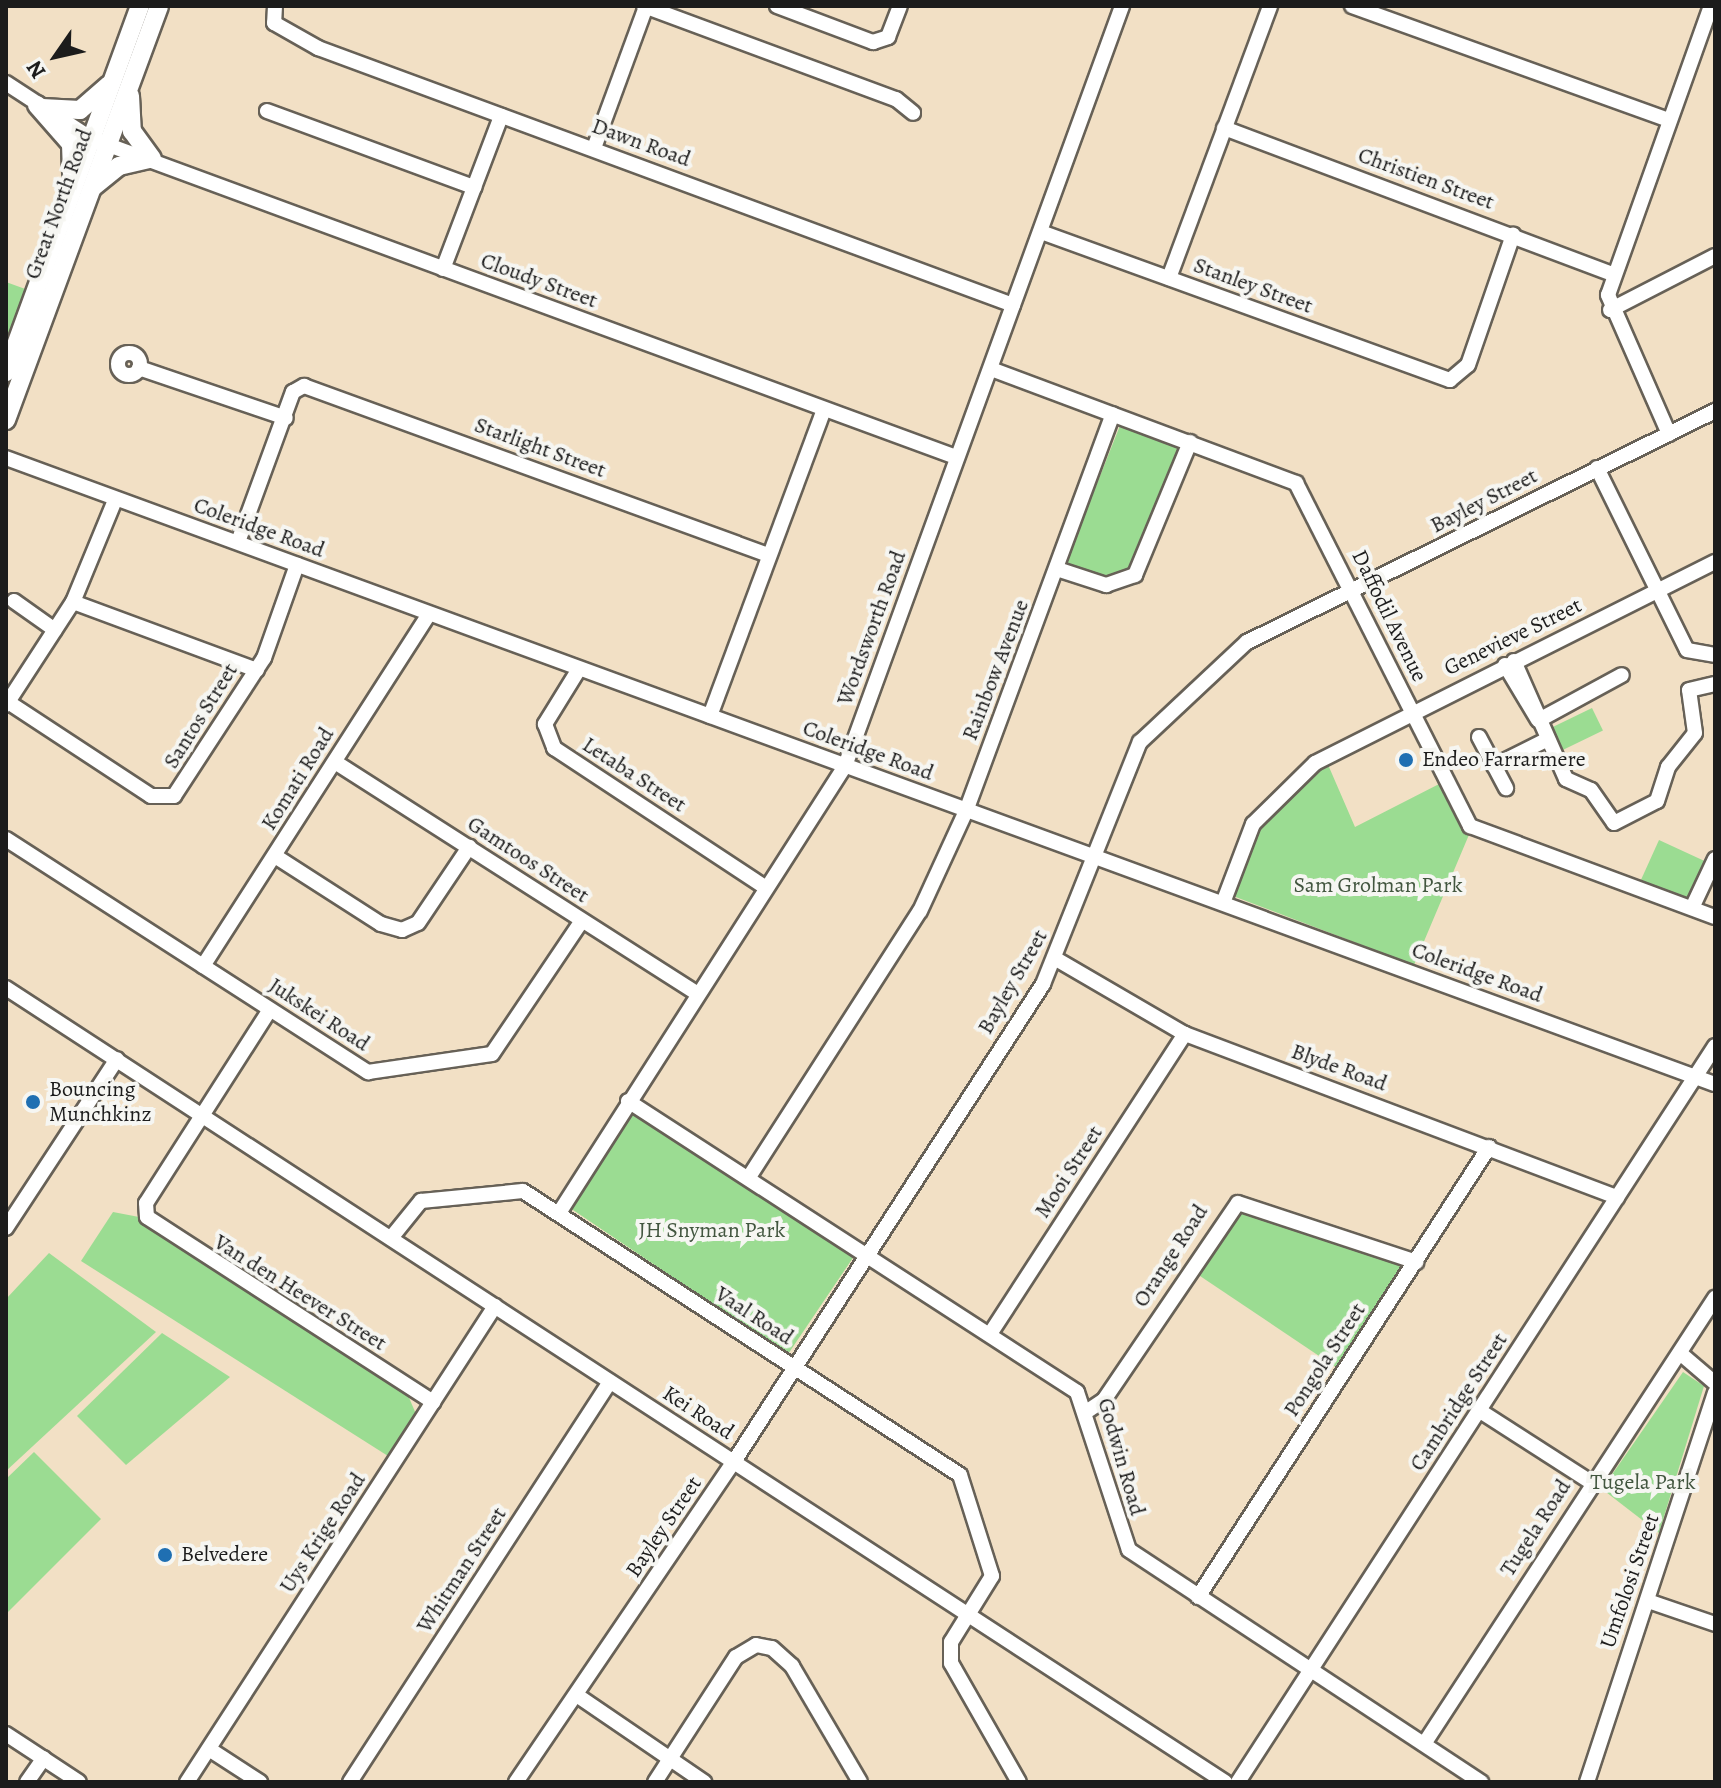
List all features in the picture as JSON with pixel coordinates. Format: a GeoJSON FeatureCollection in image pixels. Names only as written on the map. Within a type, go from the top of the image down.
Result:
{"type":"FeatureCollection","features":[{"type":"Feature","properties":{"kind":"main road","name":"Great North Road"},"geometry":{"type":"LineString","coordinates":[[122,83],[140,6]]}},
{"type":"Feature","properties":{"kind":"main road","name":"Great North Road"},"geometry":{"type":"LineString","coordinates":[[6,372],[71,197],[99,142],[122,83],[159,6]]}},
{"type":"Feature","properties":{"kind":"main road"},"geometry":{"type":"LineString","coordinates":[[39,106],[80,110],[122,83],[132,131],[151,159],[119,166],[91,188]]}},
{"type":"Feature","properties":{"kind":"main road"},"geometry":{"type":"LineString","coordinates":[[39,106],[71,144],[71,197]]}},
{"type":"Feature","properties":{"kind":"main road","name":"Great North Road"},"geometry":{"type":"LineString","coordinates":[[6,420],[91,188],[99,142]]}},
{"type":"Feature","properties":{"kind":"street","name":"Dawn Road"},"geometry":{"type":"LineString","coordinates":[[275,6],[274,23],[318,48],[1013,305]]}},
{"type":"Feature","properties":{"kind":"street"},"geometry":{"type":"LineString","coordinates":[[594,148],[645,6],[896,99],[913,113]]}},
{"type":"Feature","properties":{"kind":"street"},"geometry":{"type":"LineString","coordinates":[[777,6],[873,42],[888,37],[900,6]]}},
{"type":"Feature","properties":{"kind":"street","name":"Wordsworth Road"},"geometry":{"type":"LineString","coordinates":[[559,1213],[845,766],[1122,6]]}},
{"type":"Feature","properties":{"kind":"street"},"geometry":{"type":"LineString","coordinates":[[1169,278],[1270,6]]}},
{"type":"Feature","properties":{"kind":"street"},"geometry":{"type":"LineString","coordinates":[[1352,6],[1669,120]]}},
{"type":"Feature","properties":{"kind":"street"},"geometry":{"type":"LineString","coordinates":[[1669,434],[1610,310],[1613,274],[1711,6]]}},
{"type":"Feature","properties":{"kind":"street","name":"Cloudy Street"},"geometry":{"type":"LineString","coordinates":[[6,83],[99,142],[956,457]]}},
{"type":"Feature","properties":{"kind":"street"},"geometry":{"type":"LineString","coordinates":[[267,111],[474,187]]}},
{"type":"Feature","properties":{"kind":"street"},"geometry":{"type":"LineString","coordinates":[[443,269],[501,116]]}},
{"type":"Feature","properties":{"kind":"street","name":"Christien Street"},"geometry":{"type":"LineString","coordinates":[[1224,128],[1613,274]]}},
{"type":"Feature","properties":{"kind":"street","name":"Stanley Street"},"geometry":{"type":"LineString","coordinates":[[1041,232],[1450,380],[1468,365],[1513,235]]}},
{"type":"Feature","properties":{"kind":"street"},"geometry":{"type":"LineString","coordinates":[[1610,310],[1715,256]]}},
{"type":"Feature","properties":{"kind":"street"},"geometry":{"type":"LineString","coordinates":[[139,368],[286,418],[238,542]]}},
{"type":"Feature","properties":{"kind":"street","name":"Daffodil Avenue"},"geometry":{"type":"LineString","coordinates":[[991,369],[1296,483],[1470,826],[1715,917]]}},
{"type":"Feature","properties":{"kind":"street","name":"Starlight Street"},"geometry":{"type":"LineString","coordinates":[[286,418],[296,387],[768,555]]}},
{"type":"Feature","properties":{"kind":"street"},"geometry":{"type":"LineString","coordinates":[[710,716],[824,409]]}},
{"type":"Feature","properties":{"kind":"street","name":"Bayley Street"},"geometry":{"type":"LineString","coordinates":[[516,1782],[578,1696],[733,1463],[1056,959],[1140,742],[1237,650],[1715,411]]}},
{"type":"Feature","properties":{"kind":"street","name":"Rainbow Avenue"},"geometry":{"type":"LineString","coordinates":[[749,1177],[912,926],[966,811],[1113,414]]}},
{"type":"Feature","properties":{"kind":"street"},"geometry":{"type":"LineString","coordinates":[[1057,569],[1106,585],[1135,575],[1190,442]]}},
{"type":"Feature","properties":{"kind":"street","name":"Coleridge Road"},"geometry":{"type":"LineString","coordinates":[[6,458],[1715,1084]]}},
{"type":"Feature","properties":{"kind":"street"},"geometry":{"type":"LineString","coordinates":[[1597,468],[1687,650],[1698,656],[1715,655]]}},
{"type":"Feature","properties":{"kind":"street"},"geometry":{"type":"LineString","coordinates":[[7,704],[73,602],[115,500]]}},
{"type":"Feature","properties":{"kind":"street","name":"Genevieve Street"},"geometry":{"type":"LineString","coordinates":[[1223,903],[1263,811],[1324,757],[1715,562]]}},
{"type":"Feature","properties":{"kind":"street","name":"Santos Street"},"geometry":{"type":"LineString","coordinates":[[7,704],[166,799],[180,791],[257,670],[297,565]]}},
{"type":"Feature","properties":{"kind":"street"},"geometry":{"type":"LineString","coordinates":[[14,601],[55,630]]}},
{"type":"Feature","properties":{"kind":"street"},"geometry":{"type":"LineString","coordinates":[[73,602],[257,670]]}},
{"type":"Feature","properties":{"kind":"street","name":"Komati Road"},"geometry":{"type":"LineString","coordinates":[[203,966],[429,614]]}},
{"type":"Feature","properties":{"kind":"street"},"geometry":{"type":"LineString","coordinates":[[1510,663],[1539,720],[1544,741],[1566,779],[1591,790],[1609,821],[1620,822],[1657,801],[1668,767],[1695,733],[1689,690],[1715,684]]}},
{"type":"Feature","properties":{"kind":"street","name":"Letaba Street"},"geometry":{"type":"LineString","coordinates":[[579,669],[545,724],[554,748],[766,888]]}},
{"type":"Feature","properties":{"kind":"street"},"geometry":{"type":"LineString","coordinates":[[1539,720],[1622,675]]}},
{"type":"Feature","properties":{"kind":"street"},"geometry":{"type":"LineString","coordinates":[[1479,737],[1506,788]]}},
{"type":"Feature","properties":{"kind":"street"},"geometry":{"type":"LineString","coordinates":[[1494,766],[1544,741]]}},
{"type":"Feature","properties":{"kind":"street","name":"Gamtoos Street"},"geometry":{"type":"LineString","coordinates":[[335,762],[698,994]]}},
{"type":"Feature","properties":{"kind":"street","name":"Jukskei Road"},"geometry":{"type":"LineString","coordinates":[[6,839],[368,1072],[486,1058],[581,922]]}},
{"type":"Feature","properties":{"kind":"street"},"geometry":{"type":"LineString","coordinates":[[275,856],[381,924],[402,930],[418,923],[469,847]]}},
{"type":"Feature","properties":{"kind":"street"},"geometry":{"type":"LineString","coordinates":[[1692,908],[1715,859]]}},
{"type":"Feature","properties":{"kind":"street","name":"Blyde Road"},"geometry":{"type":"LineString","coordinates":[[1056,959],[1185,1034],[1617,1197]]}},
{"type":"Feature","properties":{"kind":"street","name":"Kei Road"},"geometry":{"type":"LineString","coordinates":[[6,988],[116,1062]]}},
{"type":"Feature","properties":{"kind":"street","name":"Kei Road"},"geometry":{"type":"LineString","coordinates":[[6,998],[201,1115],[1225,1782]]}},
{"type":"Feature","properties":{"kind":"street"},"geometry":{"type":"LineString","coordinates":[[201,1115],[269,1011]]}},
{"type":"Feature","properties":{"kind":"street","name":"Mooi Street"},"geometry":{"type":"LineString","coordinates":[[990,1334],[1185,1034]]}},
{"type":"Feature","properties":{"kind":"street","name":"Cambridge Street"},"geometry":{"type":"LineString","coordinates":[[1238,1782],[1715,1046]]}},
{"type":"Feature","properties":{"kind":"street"},"geometry":{"type":"LineString","coordinates":[[6,1228],[116,1062]]}},
{"type":"Feature","properties":{"kind":"street","name":"Godwin Road"},"geometry":{"type":"LineString","coordinates":[[628,1101],[1077,1392],[1089,1410],[1125,1545],[1198,1597],[1481,1782]]}},
{"type":"Feature","properties":{"kind":"street","name":"Van den Heever Street"},"geometry":{"type":"LineString","coordinates":[[201,1115],[146,1203],[147,1217],[433,1402]]}},
{"type":"Feature","properties":{"kind":"street","name":"Pongola Street"},"geometry":{"type":"LineString","coordinates":[[1198,1597],[1489,1147]]}},
{"type":"Feature","properties":{"kind":"street","name":"Vaal Road"},"geometry":{"type":"LineString","coordinates":[[391,1238],[427,1199],[514,1189],[559,1213],[966,1481],[992,1576],[951,1642],[951,1663],[1019,1782]]}},
{"type":"Feature","properties":{"kind":"street","name":"Orange Road"},"geometry":{"type":"LineString","coordinates":[[1089,1410],[1104,1400],[1238,1203],[1416,1262]]}},
{"type":"Feature","properties":{"kind":"street","name":"Tugela Road"},"geometry":{"type":"LineString","coordinates":[[1424,1744],[1715,1298]]}},
{"type":"Feature","properties":{"kind":"street","name":"Uys Krige Road"},"geometry":{"type":"LineString","coordinates":[[187,1782],[495,1306]]}},
{"type":"Feature","properties":{"kind":"street"},"geometry":{"type":"LineString","coordinates":[[1680,1353],[1715,1383]]}},
{"type":"Feature","properties":{"kind":"street","name":"Whitman Street"},"geometry":{"type":"LineString","coordinates":[[350,1782],[610,1382]]}},
{"type":"Feature","properties":{"kind":"street","name":"Umfolosi Street"},"geometry":{"type":"LineString","coordinates":[[1587,1782],[1715,1393]]}},
{"type":"Feature","properties":{"kind":"street"},"geometry":{"type":"LineString","coordinates":[[1480,1411],[1592,1483]]}},
{"type":"Feature","properties":{"kind":"street"},"geometry":{"type":"LineString","coordinates":[[1648,1601],[1715,1624]]}},
{"type":"Feature","properties":{"kind":"street"},"geometry":{"type":"LineString","coordinates":[[655,1782],[736,1657],[756,1645],[772,1648],[792,1666],[860,1782]]}},
{"type":"Feature","properties":{"kind":"street"},"geometry":{"type":"LineString","coordinates":[[578,1696],[672,1756],[704,1782]]}},
{"type":"Feature","properties":{"kind":"street"},"geometry":{"type":"LineString","coordinates":[[6,1734],[79,1782]]}},
{"type":"Feature","properties":{"kind":"street"},"geometry":{"type":"LineString","coordinates":[[209,1749],[260,1782]]}},
{"type":"Feature","properties":{"kind":"street"},"geometry":{"type":"LineString","coordinates":[[27,1782],[44,1758]]}},
{"type":"Feature","properties":{"kind":"green space"},"geometry":{"type":"Polygon","coordinates":[[[6,282],[28,290],[6,343],[6,282]]]}},
{"type":"Feature","properties":{"kind":"green space"},"geometry":{"type":"Polygon","coordinates":[[[1121,423],[1186,445],[1145,558],[1125,577],[1092,577],[1064,567],[1121,423]]]}},
{"type":"Feature","properties":{"kind":"green space"},"geometry":{"type":"Polygon","coordinates":[[[1592,708],[1603,730],[1561,751],[1550,729],[1592,708]]]}},
{"type":"Feature","properties":{"kind":"green space","name":"Sam Grolman Park"},"geometry":{"type":"Polygon","coordinates":[[[1326,760],[1355,827],[1443,782],[1471,830],[1414,965],[1233,896],[1256,830],[1326,760]]]}},
{"type":"Feature","properties":{"kind":"green space"},"geometry":{"type":"Polygon","coordinates":[[[1659,840],[1711,864],[1689,899],[1640,882],[1659,840]]]}},
{"type":"Feature","properties":{"kind":"green space","name":"JH Snyman Park"},"geometry":{"type":"Polygon","coordinates":[[[635,1107],[855,1255],[788,1355],[568,1206],[635,1107]]]}},
{"type":"Feature","properties":{"kind":"green space"},"geometry":{"type":"Polygon","coordinates":[[[1242,1208],[1402,1265],[1337,1368],[1197,1274],[1242,1208]]]}},
{"type":"Feature","properties":{"kind":"green space"},"geometry":{"type":"Polygon","coordinates":[[[113,1212],[139,1217],[407,1393],[416,1414],[388,1456],[81,1261],[113,1212]]]}},
{"type":"Feature","properties":{"kind":"green space"},"geometry":{"type":"Polygon","coordinates":[[[49,1253],[156,1332],[6,1471],[6,1299],[49,1253]]]}},
{"type":"Feature","properties":{"kind":"green space"},"geometry":{"type":"Polygon","coordinates":[[[162,1333],[230,1377],[126,1465],[77,1416],[162,1333]]]}},
{"type":"Feature","properties":{"kind":"green space","name":"Tugela Park"},"geometry":{"type":"Polygon","coordinates":[[[1683,1372],[1704,1386],[1659,1533],[1602,1489],[1683,1372]]]}},
{"type":"Feature","properties":{"kind":"green space"},"geometry":{"type":"Polygon","coordinates":[[[34,1452],[101,1519],[6,1614],[6,1479],[34,1452]]]}},
{"type":"Feature","properties":{"kind":"place","name":"Endeo Farrarmere"},"geometry":{"type":"Point","coordinates":[1406,760]}},
{"type":"Feature","properties":{"kind":"place","name":"Bouncing Munchkinz"},"geometry":{"type":"Point","coordinates":[33,1102]}},
{"type":"Feature","properties":{"kind":"place","name":"Belvedere"},"geometry":{"type":"Point","coordinates":[165,1555]}}]}
